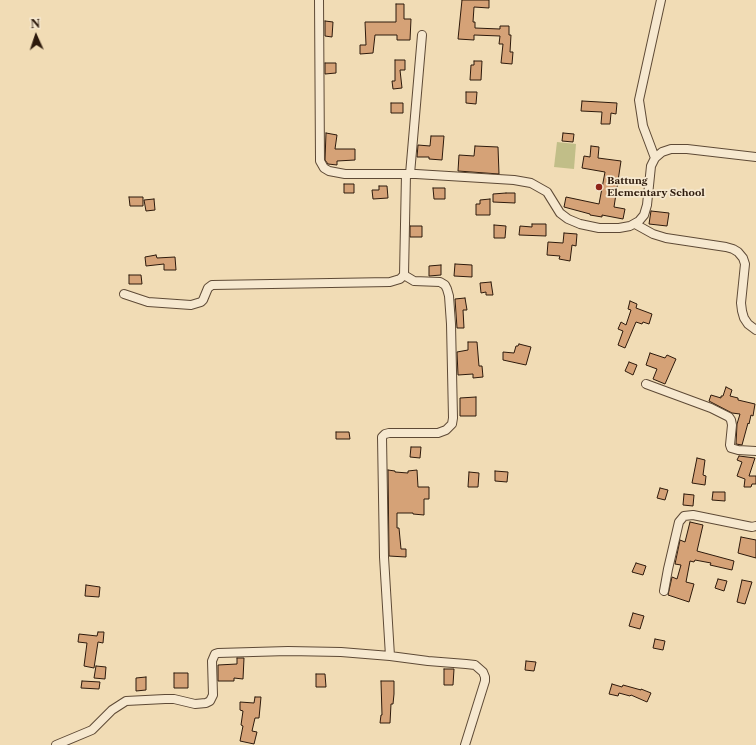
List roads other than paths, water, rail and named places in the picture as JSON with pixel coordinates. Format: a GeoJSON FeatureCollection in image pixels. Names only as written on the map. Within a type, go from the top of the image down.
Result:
{"type":"FeatureCollection","features":[{"type":"Feature","properties":{"kind":"street"},"geometry":{"type":"LineString","coordinates":[[319,0],[320,161],[324,168],[336,173],[408,174],[514,180],[531,183],[547,192],[560,213],[568,219],[580,224],[599,228],[619,228],[635,224],[644,215],[647,204],[651,166],[655,158],[662,152],[687,149],[756,156]]}},
{"type":"Feature","properties":{"kind":"street"},"geometry":{"type":"LineString","coordinates":[[655,158],[642,126],[639,100],[661,0]]}},
{"type":"Feature","properties":{"kind":"street"},"geometry":{"type":"LineString","coordinates":[[124,294],[148,302],[191,304],[201,302],[208,288],[212,285],[390,282],[400,279],[404,275],[408,174],[422,35]]}},
{"type":"Feature","properties":{"kind":"street"},"geometry":{"type":"LineString","coordinates":[[635,224],[653,234],[666,238],[726,247],[738,252],[743,258],[745,264],[741,303],[742,311],[748,324],[756,330]]}},
{"type":"Feature","properties":{"kind":"street"},"geometry":{"type":"LineString","coordinates":[[390,656],[384,549],[382,437],[384,434],[389,433],[438,433],[446,430],[452,424],[453,418],[451,324],[447,289],[445,285],[440,282],[414,281],[404,275]]}},
{"type":"Feature","properties":{"kind":"street"},"geometry":{"type":"LineString","coordinates":[[646,384],[711,408],[728,417],[731,420],[732,425],[730,442],[731,448],[756,451]]}},
{"type":"Feature","properties":{"kind":"street"},"geometry":{"type":"LineString","coordinates":[[664,591],[679,522],[684,516],[693,515],[752,527],[756,526]]}},
{"type":"Feature","properties":{"kind":"street"},"geometry":{"type":"LineString","coordinates":[[56,745],[92,730],[112,710],[126,701],[174,699],[195,704],[210,701],[213,695],[212,661],[215,654],[288,651],[341,652],[474,665],[483,672],[485,681],[465,745]]}},
{"type":"Feature","properties":{"kind":"place","name":"Battung Elementary School"},"geometry":{"type":"Point","coordinates":[599,187]}}]}
